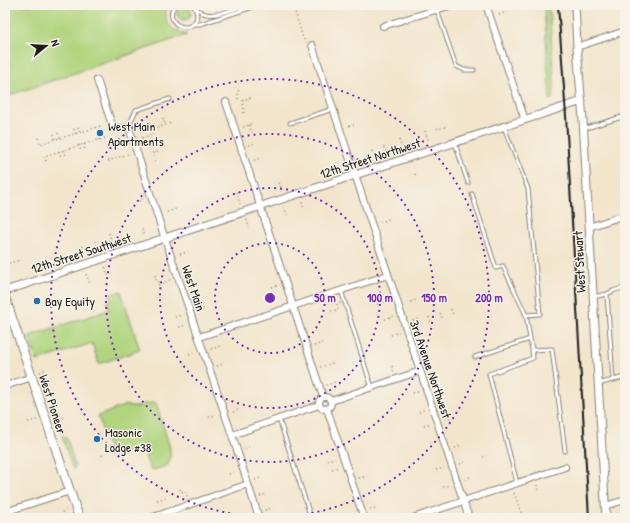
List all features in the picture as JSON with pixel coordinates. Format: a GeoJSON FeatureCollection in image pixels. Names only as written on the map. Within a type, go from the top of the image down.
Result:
{"type":"FeatureCollection","features":[{"type":"Feature","properties":{"kind":"main road","name":"West Pioneer"},"geometry":{"type":"LineString","coordinates":[[5,297],[79,518]]}},
{"type":"Feature","properties":{"kind":"street"},"geometry":{"type":"LineString","coordinates":[[383,26],[452,5]]}},
{"type":"Feature","properties":{"kind":"street"},"geometry":{"type":"LineString","coordinates":[[486,5],[525,120]]}},
{"type":"Feature","properties":{"kind":"street","name":"West Stewart"},"geometry":{"type":"LineString","coordinates":[[574,5],[582,101],[606,518]]}},
{"type":"Feature","properties":{"kind":"street"},"geometry":{"type":"LineString","coordinates":[[577,47],[625,31]]}},
{"type":"Feature","properties":{"kind":"street","name":"3rd Avenue Northwest"},"geometry":{"type":"LineString","coordinates":[[312,45],[469,518]]}},
{"type":"Feature","properties":{"kind":"street"},"geometry":{"type":"LineString","coordinates":[[97,80],[112,125],[118,128],[128,128]]}},
{"type":"Feature","properties":{"kind":"street","name":"12th Street Northwest"},"geometry":{"type":"LineString","coordinates":[[165,238],[582,101]]}},
{"type":"Feature","properties":{"kind":"street"},"geometry":{"type":"LineString","coordinates":[[226,102],[323,397]]}},
{"type":"Feature","properties":{"kind":"street","name":"West Main"},"geometry":{"type":"LineString","coordinates":[[128,128],[259,518]]}},
{"type":"Feature","properties":{"kind":"street"},"geometry":{"type":"LineString","coordinates":[[589,227],[625,215]]}},
{"type":"Feature","properties":{"kind":"street","name":"12th Street Southwest"},"geometry":{"type":"LineString","coordinates":[[5,291],[165,238]]}},
{"type":"Feature","properties":{"kind":"street"},"geometry":{"type":"LineString","coordinates":[[199,337],[388,275]]}},
{"type":"Feature","properties":{"kind":"street"},"geometry":{"type":"LineString","coordinates":[[331,401],[420,371]]}},
{"type":"Feature","properties":{"kind":"street"},"geometry":{"type":"LineString","coordinates":[[5,386],[32,377]]}},
{"type":"Feature","properties":{"kind":"street"},"geometry":{"type":"LineString","coordinates":[[323,397],[328,397],[331,401]]}},
{"type":"Feature","properties":{"kind":"street"},"geometry":{"type":"LineString","coordinates":[[319,405],[320,400],[323,397]]}},
{"type":"Feature","properties":{"kind":"street"},"geometry":{"type":"LineString","coordinates":[[327,409],[330,406],[331,401]]}},
{"type":"Feature","properties":{"kind":"street"},"geometry":{"type":"LineString","coordinates":[[319,405],[323,409],[327,409]]}},
{"type":"Feature","properties":{"kind":"street"},"geometry":{"type":"LineString","coordinates":[[232,435],[319,405]]}},
{"type":"Feature","properties":{"kind":"street"},"geometry":{"type":"LineString","coordinates":[[327,409],[364,518]]}},
{"type":"Feature","properties":{"kind":"street"},"geometry":{"type":"LineString","coordinates":[[413,518],[565,467]]}},
{"type":"Feature","properties":{"kind":"street"},"geometry":{"type":"LineString","coordinates":[[151,518],[248,484]]}},
{"type":"Feature","properties":{"kind":"street"},"geometry":{"type":"LineString","coordinates":[[5,512],[70,491]]}},
{"type":"Feature","properties":{"kind":"street"},"geometry":{"type":"LineString","coordinates":[[605,506],[625,500]]}},
{"type":"Feature","properties":{"kind":"lane"},"geometry":{"type":"LineString","coordinates":[[175,5],[171,12],[172,20],[179,26],[183,27],[200,24],[259,5]]}},
{"type":"Feature","properties":{"kind":"lane"},"geometry":{"type":"LineString","coordinates":[[193,6],[202,13],[219,14],[246,5]]}},
{"type":"Feature","properties":{"kind":"lane"},"geometry":{"type":"LineString","coordinates":[[191,25],[197,14],[193,6]]}},
{"type":"Feature","properties":{"kind":"lane"},"geometry":{"type":"LineString","coordinates":[[437,10],[456,66],[464,70],[474,70]]}},
{"type":"Feature","properties":{"kind":"lane"},"geometry":{"type":"LineString","coordinates":[[128,128],[136,110],[170,99]]}},
{"type":"Feature","properties":{"kind":"lane"},"geometry":{"type":"LineString","coordinates":[[290,123],[333,109]]}},
{"type":"Feature","properties":{"kind":"lane"},"geometry":{"type":"LineString","coordinates":[[583,129],[625,116]]}},
{"type":"Feature","properties":{"kind":"lane"},"geometry":{"type":"LineString","coordinates":[[504,127],[528,189],[540,314],[526,315]]}},
{"type":"Feature","properties":{"kind":"lane"},"geometry":{"type":"LineString","coordinates":[[455,143],[468,183]]}},
{"type":"Feature","properties":{"kind":"lane"},"geometry":{"type":"LineString","coordinates":[[472,194],[496,268],[503,266],[526,315],[532,350],[533,358],[489,374],[517,483]]}},
{"type":"Feature","properties":{"kind":"lane"},"geometry":{"type":"LineString","coordinates":[[593,297],[607,294],[625,287]]}},
{"type":"Feature","properties":{"kind":"lane"},"geometry":{"type":"LineString","coordinates":[[341,290],[372,388]]}},
{"type":"Feature","properties":{"kind":"lane"},"geometry":{"type":"LineString","coordinates":[[607,294],[613,380]]}},
{"type":"Feature","properties":{"kind":"lane"},"geometry":{"type":"LineString","coordinates":[[475,357],[530,339]]}},
{"type":"Feature","properties":{"kind":"lane"},"geometry":{"type":"LineString","coordinates":[[532,350],[552,349],[565,451]]}},
{"type":"Feature","properties":{"kind":"lane"},"geometry":{"type":"LineString","coordinates":[[598,384],[625,377]]}},
{"type":"Feature","properties":{"kind":"lane"},"geometry":{"type":"LineString","coordinates":[[279,419],[311,518]]}},
{"type":"Feature","properties":{"kind":"path"},"geometry":{"type":"LineString","coordinates":[[209,5],[225,5]]}},
{"type":"Feature","properties":{"kind":"path"},"geometry":{"type":"LineString","coordinates":[[293,5],[304,40],[307,44],[312,45]]}},
{"type":"Feature","properties":{"kind":"path"},"geometry":{"type":"LineString","coordinates":[[499,15],[507,12]]}},
{"type":"Feature","properties":{"kind":"path"},"geometry":{"type":"LineString","coordinates":[[238,99],[239,90]]}},
{"type":"Feature","properties":{"kind":"path"},"geometry":{"type":"LineString","coordinates":[[244,113],[243,100],[250,99]]}},
{"type":"Feature","properties":{"kind":"path"},"geometry":{"type":"LineString","coordinates":[[163,118],[165,125]]}},
{"type":"Feature","properties":{"kind":"path"},"geometry":{"type":"LineString","coordinates":[[142,138],[153,135],[148,123]]}},
{"type":"Feature","properties":{"kind":"path"},"geometry":{"type":"LineString","coordinates":[[150,130],[171,123]]}},
{"type":"Feature","properties":{"kind":"path"},"geometry":{"type":"LineString","coordinates":[[243,127],[250,124],[252,133]]}},
{"type":"Feature","properties":{"kind":"path"},"geometry":{"type":"LineString","coordinates":[[349,126],[356,124]]}},
{"type":"Feature","properties":{"kind":"path"},"geometry":{"type":"LineString","coordinates":[[38,138],[40,144],[101,126]]}},
{"type":"Feature","properties":{"kind":"path"},"geometry":{"type":"LineString","coordinates":[[437,128],[447,126]]}},
{"type":"Feature","properties":{"kind":"path"},"geometry":{"type":"LineString","coordinates":[[78,127],[80,132]]}},
{"type":"Feature","properties":{"kind":"path"},"geometry":{"type":"LineString","coordinates":[[74,129],[76,134]]}},
{"type":"Feature","properties":{"kind":"path"},"geometry":{"type":"LineString","coordinates":[[425,131],[429,142]]}},
{"type":"Feature","properties":{"kind":"path"},"geometry":{"type":"LineString","coordinates":[[58,133],[60,138]]}},
{"type":"Feature","properties":{"kind":"path"},"geometry":{"type":"LineString","coordinates":[[54,134],[55,140]]}},
{"type":"Feature","properties":{"kind":"path"},"geometry":{"type":"LineString","coordinates":[[98,136],[100,145]]}},
{"type":"Feature","properties":{"kind":"path"},"geometry":{"type":"LineString","coordinates":[[46,161],[44,156],[105,138]]}},
{"type":"Feature","properties":{"kind":"path"},"geometry":{"type":"LineString","coordinates":[[400,140],[403,150]]}},
{"type":"Feature","properties":{"kind":"path"},"geometry":{"type":"LineString","coordinates":[[249,145],[255,142]]}},
{"type":"Feature","properties":{"kind":"path"},"geometry":{"type":"LineString","coordinates":[[84,144],[85,149]]}},
{"type":"Feature","properties":{"kind":"path"},"geometry":{"type":"LineString","coordinates":[[79,145],[81,151]]}},
{"type":"Feature","properties":{"kind":"path"},"geometry":{"type":"LineString","coordinates":[[384,147],[387,155]]}},
{"type":"Feature","properties":{"kind":"path"},"geometry":{"type":"LineString","coordinates":[[64,150],[66,156]]}},
{"type":"Feature","properties":{"kind":"path"},"geometry":{"type":"LineString","coordinates":[[59,151],[61,157]]}},
{"type":"Feature","properties":{"kind":"path"},"geometry":{"type":"LineString","coordinates":[[372,151],[375,159]]}},
{"type":"Feature","properties":{"kind":"path"},"geometry":{"type":"LineString","coordinates":[[155,161],[153,154],[158,152]]}},
{"type":"Feature","properties":{"kind":"path"},"geometry":{"type":"LineString","coordinates":[[108,161],[128,154]]}},
{"type":"Feature","properties":{"kind":"path"},"geometry":{"type":"LineString","coordinates":[[254,160],[262,158]]}},
{"type":"Feature","properties":{"kind":"path"},"geometry":{"type":"LineString","coordinates":[[415,174],[416,178]]}},
{"type":"Feature","properties":{"kind":"path"},"geometry":{"type":"LineString","coordinates":[[278,183],[282,190]]}},
{"type":"Feature","properties":{"kind":"path"},"geometry":{"type":"LineString","coordinates":[[236,192],[240,204]]}},
{"type":"Feature","properties":{"kind":"path"},"geometry":{"type":"LineString","coordinates":[[139,200],[143,199]]}},
{"type":"Feature","properties":{"kind":"path"},"geometry":{"type":"LineString","coordinates":[[302,202],[304,209]]}},
{"type":"Feature","properties":{"kind":"path"},"geometry":{"type":"LineString","coordinates":[[284,207],[287,215]]}},
{"type":"Feature","properties":{"kind":"path"},"geometry":{"type":"LineString","coordinates":[[166,212],[176,209]]}},
{"type":"Feature","properties":{"kind":"path"},"geometry":{"type":"LineString","coordinates":[[380,222],[389,219]]}},
{"type":"Feature","properties":{"kind":"path"},"geometry":{"type":"LineString","coordinates":[[247,220],[250,228]]}},
{"type":"Feature","properties":{"kind":"path"},"geometry":{"type":"LineString","coordinates":[[142,229],[144,236]]}},
{"type":"Feature","properties":{"kind":"path"},"geometry":{"type":"LineString","coordinates":[[109,232],[113,246]]}},
{"type":"Feature","properties":{"kind":"path"},"geometry":{"type":"LineString","coordinates":[[120,235],[122,243]]}},
{"type":"Feature","properties":{"kind":"path"},"geometry":{"type":"LineString","coordinates":[[96,241],[99,251]]}},
{"type":"Feature","properties":{"kind":"path"},"geometry":{"type":"LineString","coordinates":[[5,248],[10,245]]}},
{"type":"Feature","properties":{"kind":"path"},"geometry":{"type":"LineString","coordinates":[[83,246],[84,256]]}},
{"type":"Feature","properties":{"kind":"path"},"geometry":{"type":"LineString","coordinates":[[180,254],[188,252]]}},
{"type":"Feature","properties":{"kind":"path"},"geometry":{"type":"LineString","coordinates":[[5,264],[21,260]]}},
{"type":"Feature","properties":{"kind":"path"},"geometry":{"type":"LineString","coordinates":[[41,261],[43,269]]}},
{"type":"Feature","properties":{"kind":"path"},"geometry":{"type":"LineString","coordinates":[[105,267],[108,277]]}},
{"type":"Feature","properties":{"kind":"path"},"geometry":{"type":"LineString","coordinates":[[86,274],[90,284]]}},
{"type":"Feature","properties":{"kind":"path"},"geometry":{"type":"LineString","coordinates":[[187,276],[193,274]]}},
{"type":"Feature","properties":{"kind":"path"},"geometry":{"type":"LineString","coordinates":[[155,276],[156,280],[161,283]]}},
{"type":"Feature","properties":{"kind":"path"},"geometry":{"type":"LineString","coordinates":[[158,285],[170,280]]}},
{"type":"Feature","properties":{"kind":"path"},"geometry":{"type":"LineString","coordinates":[[190,286],[198,283]]}},
{"type":"Feature","properties":{"kind":"path"},"geometry":{"type":"LineString","coordinates":[[272,287],[280,284]]}},
{"type":"Feature","properties":{"kind":"path"},"geometry":{"type":"LineString","coordinates":[[407,303],[416,300]]}},
{"type":"Feature","properties":{"kind":"path"},"geometry":{"type":"LineString","coordinates":[[378,304],[389,301]]}},
{"type":"Feature","properties":{"kind":"path"},"geometry":{"type":"LineString","coordinates":[[331,311],[338,310],[337,304],[341,303]]}},
{"type":"Feature","properties":{"kind":"path"},"geometry":{"type":"LineString","coordinates":[[198,310],[206,308]]}},
{"type":"Feature","properties":{"kind":"path"},"geometry":{"type":"LineString","coordinates":[[451,309],[453,314]]}},
{"type":"Feature","properties":{"kind":"path"},"geometry":{"type":"LineString","coordinates":[[440,313],[442,318]]}},
{"type":"Feature","properties":{"kind":"path"},"geometry":{"type":"LineString","coordinates":[[175,317],[182,315]]}},
{"type":"Feature","properties":{"kind":"path"},"geometry":{"type":"LineString","coordinates":[[385,319],[394,316]]}},
{"type":"Feature","properties":{"kind":"path"},"geometry":{"type":"LineString","coordinates":[[429,316],[431,322]]}},
{"type":"Feature","properties":{"kind":"path"},"geometry":{"type":"LineString","coordinates":[[413,321],[418,319]]}},
{"type":"Feature","properties":{"kind":"path"},"geometry":{"type":"LineString","coordinates":[[179,328],[185,325]]}},
{"type":"Feature","properties":{"kind":"path"},"geometry":{"type":"LineString","coordinates":[[391,335],[399,332]]}},
{"type":"Feature","properties":{"kind":"path"},"geometry":{"type":"LineString","coordinates":[[418,335],[423,333]]}},
{"type":"Feature","properties":{"kind":"path"},"geometry":{"type":"LineString","coordinates":[[314,346],[322,343]]}},
{"type":"Feature","properties":{"kind":"path"},"geometry":{"type":"LineString","coordinates":[[211,349],[220,346]]}},
{"type":"Feature","properties":{"kind":"path"},"geometry":{"type":"LineString","coordinates":[[189,354],[194,353]]}},
{"type":"Feature","properties":{"kind":"path"},"geometry":{"type":"LineString","coordinates":[[426,360],[431,359]]}},
{"type":"Feature","properties":{"kind":"path"},"geometry":{"type":"LineString","coordinates":[[320,367],[333,363]]}},
{"type":"Feature","properties":{"kind":"path"},"geometry":{"type":"LineString","coordinates":[[217,366],[223,364]]}},
{"type":"Feature","properties":{"kind":"path"},"geometry":{"type":"LineString","coordinates":[[392,366],[394,373]]}},
{"type":"Feature","properties":{"kind":"path"},"geometry":{"type":"LineString","coordinates":[[40,372],[46,369]]}},
{"type":"Feature","properties":{"kind":"path"},"geometry":{"type":"LineString","coordinates":[[326,385],[336,382]]}},
{"type":"Feature","properties":{"kind":"path"},"geometry":{"type":"LineString","coordinates":[[435,387],[439,386]]}},
{"type":"Feature","properties":{"kind":"path"},"geometry":{"type":"LineString","coordinates":[[413,394],[418,392]]}},
{"type":"Feature","properties":{"kind":"path"},"geometry":{"type":"LineString","coordinates":[[233,412],[238,410]]}},
{"type":"Feature","properties":{"kind":"path"},"geometry":{"type":"LineString","coordinates":[[420,412],[424,410]]}},
{"type":"Feature","properties":{"kind":"path"},"geometry":{"type":"LineString","coordinates":[[209,417],[215,415]]}},
{"type":"Feature","properties":{"kind":"path"},"geometry":{"type":"LineString","coordinates":[[55,420],[65,417]]}},
{"type":"Feature","properties":{"kind":"path"},"geometry":{"type":"LineString","coordinates":[[445,419],[451,417]]}},
{"type":"Feature","properties":{"kind":"path"},"geometry":{"type":"LineString","coordinates":[[28,422],[37,420]]}},
{"type":"Feature","properties":{"kind":"path"},"geometry":{"type":"LineString","coordinates":[[424,425],[429,424]]}},
{"type":"Feature","properties":{"kind":"path"},"geometry":{"type":"LineString","coordinates":[[430,442],[435,441]]}},
{"type":"Feature","properties":{"kind":"path"},"geometry":{"type":"LineString","coordinates":[[454,448],[461,445]]}},
{"type":"Feature","properties":{"kind":"path"},"geometry":{"type":"LineString","coordinates":[[245,448],[249,447]]}},
{"type":"Feature","properties":{"kind":"path"},"geometry":{"type":"LineString","coordinates":[[483,457],[488,456]]}},
{"type":"Feature","properties":{"kind":"path"},"geometry":{"type":"LineString","coordinates":[[327,460],[335,458]]}},
{"type":"Feature","properties":{"kind":"path"},"geometry":{"type":"LineString","coordinates":[[460,464],[467,461]]}},
{"type":"Feature","properties":{"kind":"path"},"geometry":{"type":"LineString","coordinates":[[332,469],[338,467]]}},
{"type":"Feature","properties":{"kind":"path"},"geometry":{"type":"LineString","coordinates":[[436,470],[444,468]]}},
{"type":"Feature","properties":{"kind":"path"},"geometry":{"type":"LineString","coordinates":[[229,474],[234,472]]}},
{"type":"Feature","properties":{"kind":"path"},"geometry":{"type":"LineString","coordinates":[[360,478],[366,476]]}},
{"type":"Feature","properties":{"kind":"path"},"geometry":{"type":"LineString","coordinates":[[465,479],[470,477]]}},
{"type":"Feature","properties":{"kind":"path"},"geometry":{"type":"LineString","coordinates":[[255,480],[260,478]]}},
{"type":"Feature","properties":{"kind":"path"},"geometry":{"type":"LineString","coordinates":[[443,487],[449,485]]}},
{"type":"Feature","properties":{"kind":"path"},"geometry":{"type":"LineString","coordinates":[[537,485],[539,491]]}},
{"type":"Feature","properties":{"kind":"path"},"geometry":{"type":"LineString","coordinates":[[180,489],[181,492],[185,490],[187,496]]}},
{"type":"Feature","properties":{"kind":"path"},"geometry":{"type":"LineString","coordinates":[[514,493],[523,518]]}},
{"type":"Feature","properties":{"kind":"path"},"geometry":{"type":"LineString","coordinates":[[260,496],[266,494]]}},
{"type":"Feature","properties":{"kind":"path"},"geometry":{"type":"LineString","coordinates":[[157,500],[167,497],[166,496]]}},
{"type":"Feature","properties":{"kind":"path"},"geometry":{"type":"LineString","coordinates":[[265,510],[271,508]]}},
{"type":"Feature","properties":{"kind":"path"},"geometry":{"type":"LineString","coordinates":[[370,510],[376,508]]}},
{"type":"Feature","properties":{"kind":"path"},"geometry":{"type":"LineString","coordinates":[[62,512],[66,510]]}},
{"type":"Feature","properties":{"kind":"green space"},"geometry":{"type":"Polygon","coordinates":[[[5,5],[165,5],[164,7],[167,7],[166,17],[170,26],[187,35],[10,95],[5,82],[5,5]]]}},
{"type":"Feature","properties":{"kind":"green space"},"geometry":{"type":"Polygon","coordinates":[[[544,5],[549,5],[554,84],[553,98],[550,100],[544,5]]]}},
{"type":"Feature","properties":{"kind":"green space"},"geometry":{"type":"Polygon","coordinates":[[[184,6],[189,8],[191,13],[189,18],[184,20],[179,18],[177,13],[179,8],[184,6]]]}},
{"type":"Feature","properties":{"kind":"green space"},"geometry":{"type":"Polygon","coordinates":[[[121,291],[140,350],[99,364],[92,343],[37,361],[29,336],[109,310],[107,302],[111,301],[110,295],[121,291]]]}},
{"type":"Feature","properties":{"kind":"green space"},"geometry":{"type":"Polygon","coordinates":[[[153,402],[156,403],[170,448],[168,465],[154,470],[150,469],[142,448],[116,456],[112,456],[111,454],[105,456],[104,454],[110,452],[98,416],[126,405],[136,407],[145,403],[148,404],[153,402]]]}},
{"type":"Feature","properties":{"kind":"green space"},"geometry":{"type":"Polygon","coordinates":[[[62,436],[66,438],[68,442],[75,466],[74,469],[73,469],[62,436]]]}},
{"type":"Feature","properties":{"kind":"railway"},"geometry":{"type":"LineString","coordinates":[[558,5],[566,116],[589,518]]}},
{"type":"Feature","properties":{"kind":"place","name":"West Main Apartments"},"geometry":{"type":"Point","coordinates":[100,133]}},
{"type":"Feature","properties":{"kind":"place","name":"Bay Equity"},"geometry":{"type":"Point","coordinates":[37,301]}},
{"type":"Feature","properties":{"kind":"place","name":"Masonic Lodge #38"},"geometry":{"type":"Point","coordinates":[97,439]}}]}
